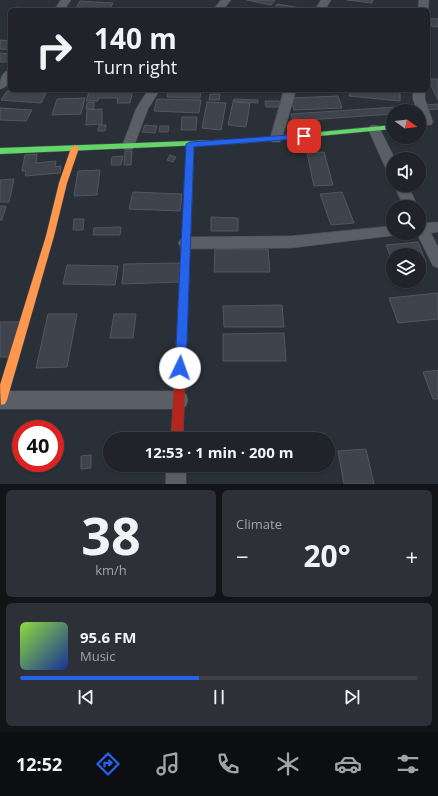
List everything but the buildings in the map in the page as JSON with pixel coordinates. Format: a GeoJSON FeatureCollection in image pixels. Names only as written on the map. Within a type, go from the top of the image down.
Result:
{"type":"FeatureCollection","features":[{"type":"Feature","properties":{"kind":"street"},"geometry":{"type":"LineString","coordinates":[[220,8],[226,0]]}},
{"type":"Feature","properties":{"kind":"street"},"geometry":{"type":"LineString","coordinates":[[0,86],[8,76]]}},
{"type":"Feature","properties":{"kind":"street"},"geometry":{"type":"LineString","coordinates":[[128,146],[142,109],[153,92]]}},
{"type":"Feature","properties":{"kind":"street"},"geometry":{"type":"LineString","coordinates":[[276,139],[289,92]]}},
{"type":"Feature","properties":{"kind":"street"},"geometry":{"type":"LineString","coordinates":[[419,92],[419,99],[428,122]]}},
{"type":"Feature","properties":{"kind":"street"},"geometry":{"type":"LineString","coordinates":[[0,150],[190,144],[276,139],[386,128]]}},
{"type":"Feature","properties":{"kind":"street"},"geometry":{"type":"LineString","coordinates":[[374,129],[386,154]]}},
{"type":"Feature","properties":{"kind":"street"},"geometry":{"type":"LineString","coordinates":[[177,432],[190,144]]}},
{"type":"Feature","properties":{"kind":"street"},"geometry":{"type":"LineString","coordinates":[[75,148],[63,183],[50,236],[0,400],[179,400]]}},
{"type":"Feature","properties":{"kind":"street"},"geometry":{"type":"LineString","coordinates":[[426,227],[438,227]]}},
{"type":"Feature","properties":{"kind":"street"},"geometry":{"type":"LineString","coordinates":[[186,243],[291,242],[386,232]]}},
{"type":"Feature","properties":{"kind":"street"},"geometry":{"type":"LineString","coordinates":[[426,239],[438,262]]}},
{"type":"Feature","properties":{"kind":"street"},"geometry":{"type":"LineString","coordinates":[[176,472],[176,484]]}},
{"type":"Feature","properties":{"kind":"traffic: fast"},"geometry":{"type":"LineString","coordinates":[[0,151],[246,141],[386,128]]}},
{"type":"Feature","properties":{"kind":"traffic: slow"},"geometry":{"type":"LineString","coordinates":[[188,197],[190,144]]}},
{"type":"Feature","properties":{"kind":"traffic: slow"},"geometry":{"type":"LineString","coordinates":[[1,400],[50,236],[63,183],[75,148]]}},
{"type":"Feature","properties":{"kind":"traffic: jam"},"geometry":{"type":"LineString","coordinates":[[177,432],[188,197]]}},
{"type":"Feature","properties":{"kind":"route"},"geometry":{"type":"LineString","coordinates":[[180,368],[190,144],[304,136]]}}]}
